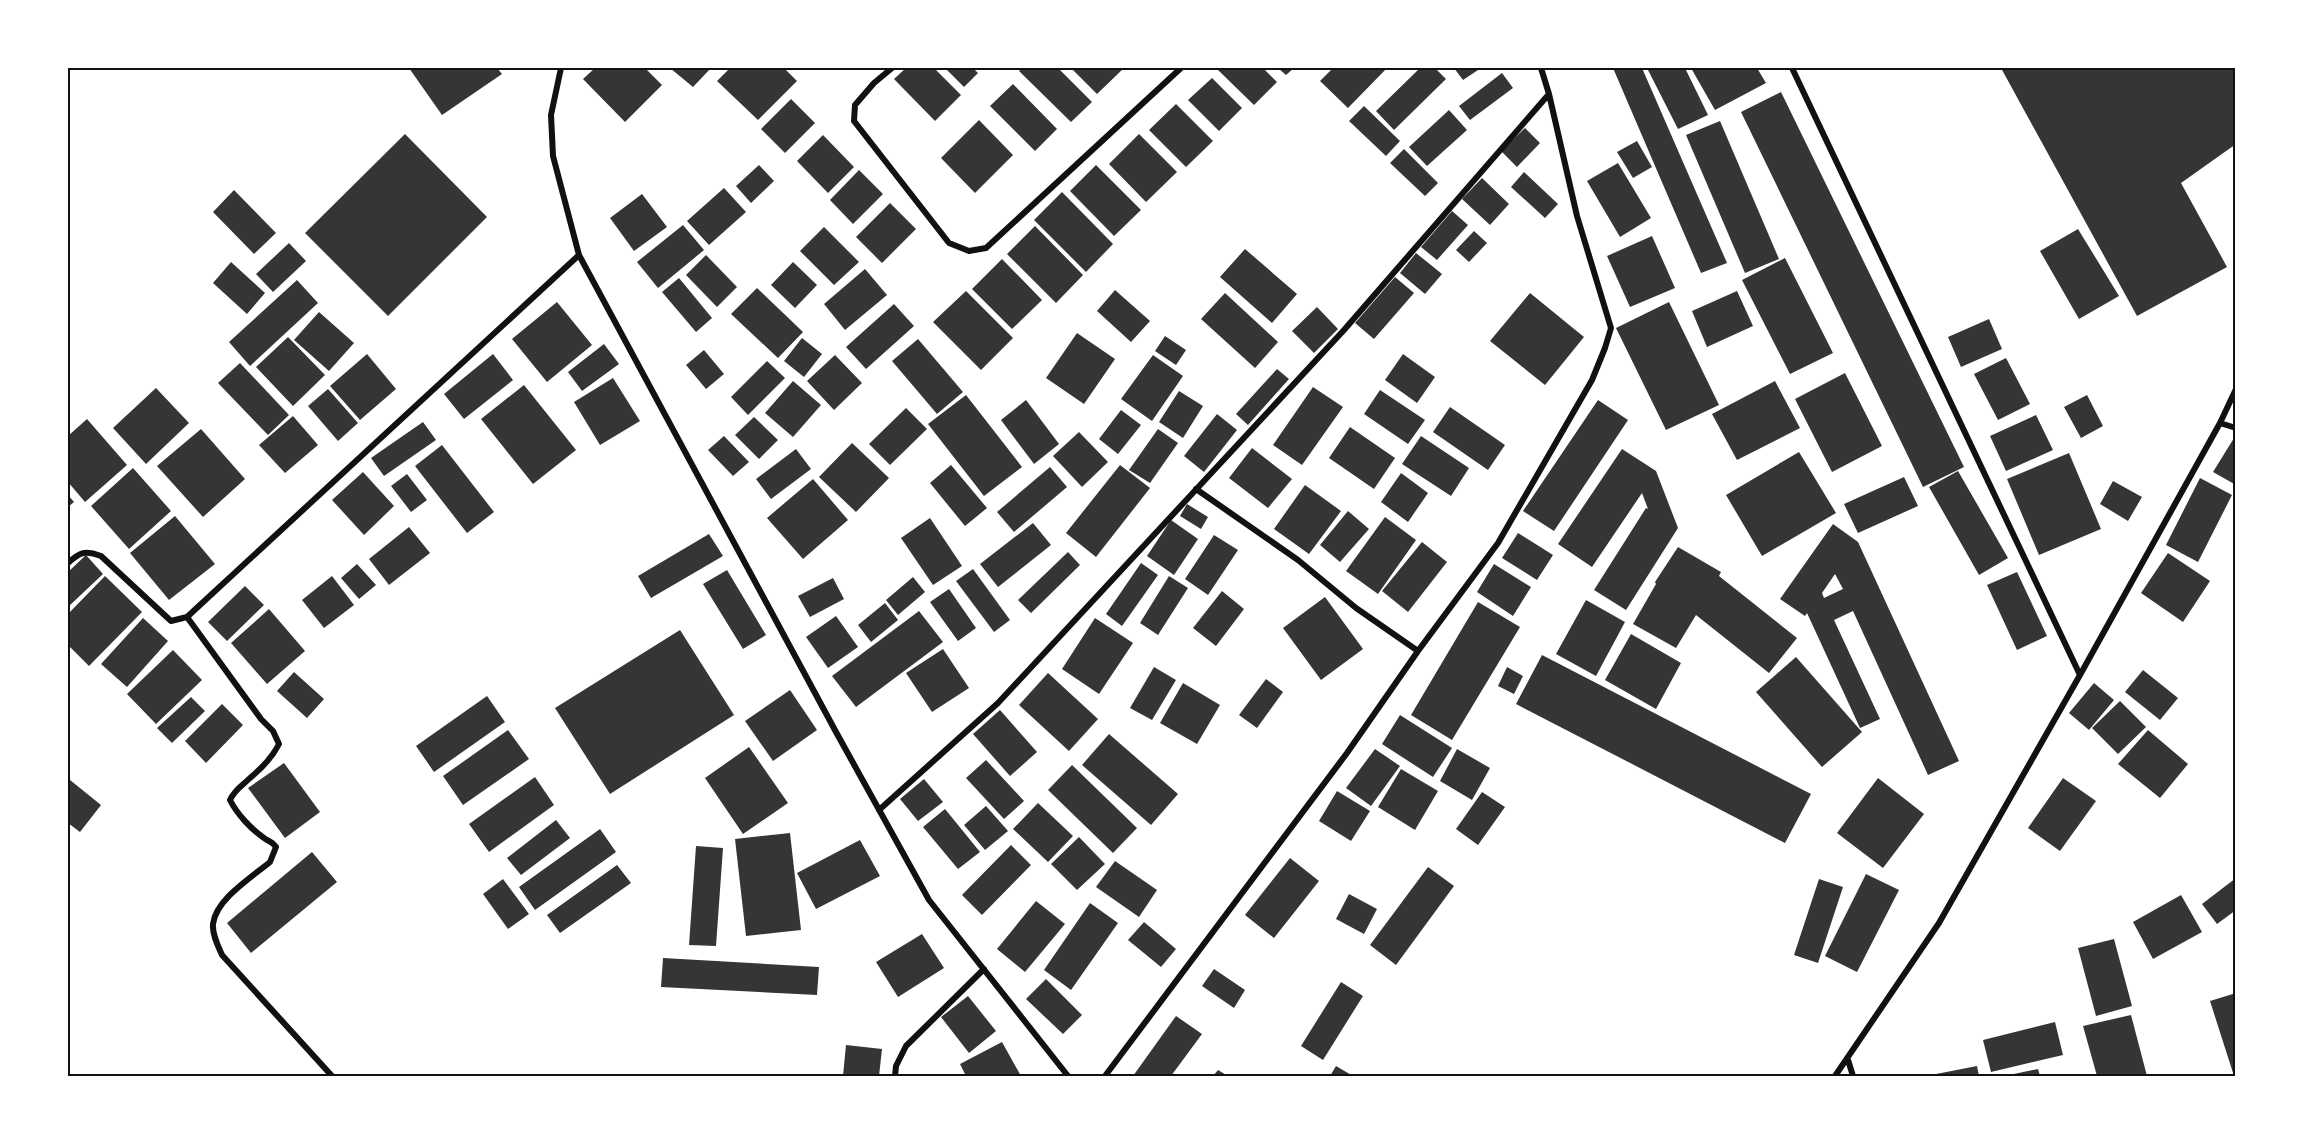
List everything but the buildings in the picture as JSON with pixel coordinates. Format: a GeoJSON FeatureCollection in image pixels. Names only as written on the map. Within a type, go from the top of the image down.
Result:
{"type":"FeatureCollection","features":[{"type":"Feature","properties":{"kind":"street"},"geometry":{"type":"LineString","coordinates":[[561,68],[551,115],[554,156],[579,255],[929,900],[1068,1077]]}},
{"type":"Feature","properties":{"kind":"street"},"geometry":{"type":"LineString","coordinates":[[892,68],[874,83],[855,105],[854,121],[949,243],[969,251],[986,248],[1181,68]]}},
{"type":"Feature","properties":{"kind":"street"},"geometry":{"type":"LineString","coordinates":[[1105,1077],[1347,753],[1418,651],[1498,543],[1592,380],[1611,328],[1577,216],[1550,94],[1541,68]]}},
{"type":"Feature","properties":{"kind":"street"},"geometry":{"type":"LineString","coordinates":[[1792,68],[2080,675]]}},
{"type":"Feature","properties":{"kind":"street"},"geometry":{"type":"LineString","coordinates":[[879,810],[998,703],[1344,330],[1550,94]]}},
{"type":"Feature","properties":{"kind":"street"},"geometry":{"type":"LineString","coordinates":[[68,563],[79,553],[87,551],[100,556],[171,621],[187,617],[579,255]]}},
{"type":"Feature","properties":{"kind":"street"},"geometry":{"type":"LineString","coordinates":[[1835,1077],[1939,923],[2220,423],[2235,389]]}},
{"type":"Feature","properties":{"kind":"street"},"geometry":{"type":"LineString","coordinates":[[2220,423],[2235,428]]}},
{"type":"Feature","properties":{"kind":"street"},"geometry":{"type":"LineString","coordinates":[[1196,489],[1298,560],[1356,608],[1418,651]]}},
{"type":"Feature","properties":{"kind":"street"},"geometry":{"type":"LineString","coordinates":[[187,617],[261,719],[273,731],[279,744],[273,756],[234,790],[230,800],[236,811],[263,838],[273,842],[276,847],[273,857],[270,862],[225,898],[213,923],[215,939],[222,955],[333,1077]]}},
{"type":"Feature","properties":{"kind":"street"},"geometry":{"type":"LineString","coordinates":[[895,1077],[896,1066],[906,1046],[984,969]]}},
{"type":"Feature","properties":{"kind":"street"},"geometry":{"type":"LineString","coordinates":[[1848,1060],[1853,1077]]}}]}
